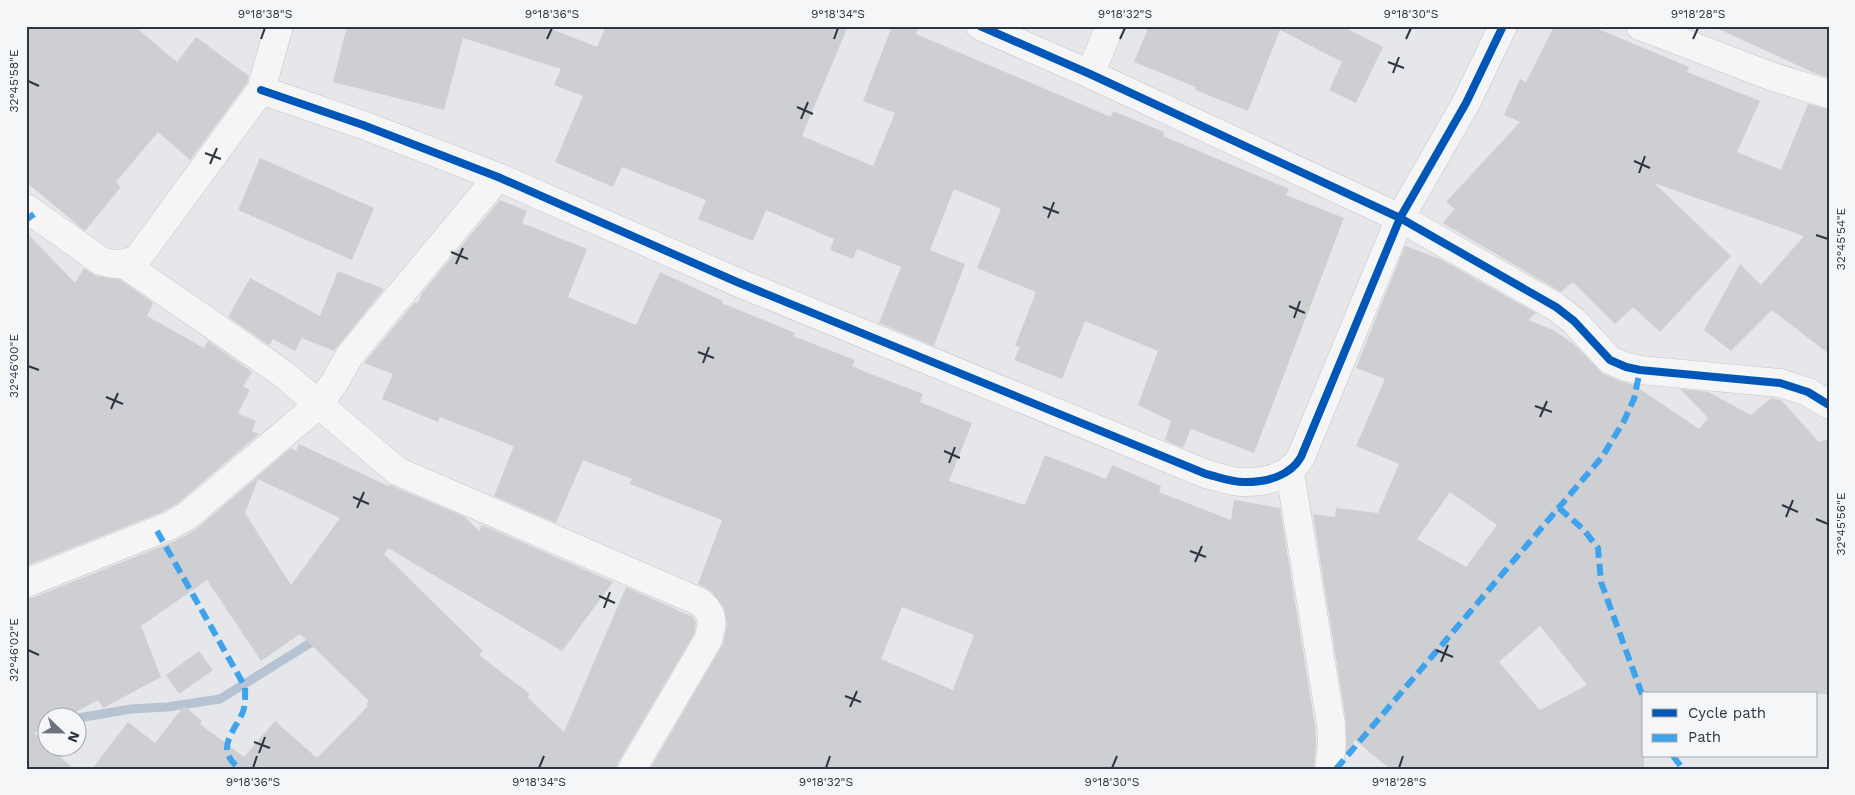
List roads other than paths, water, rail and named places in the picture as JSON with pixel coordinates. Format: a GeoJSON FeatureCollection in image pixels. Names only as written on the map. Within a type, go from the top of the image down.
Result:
{"type":"FeatureCollection","features":[{"type":"Feature","properties":{"kind":"street"},"geometry":{"type":"LineString","coordinates":[[26,208],[102,262],[112,265],[124,264],[137,259],[261,90],[279,26]]}},
{"type":"Feature","properties":{"kind":"street"},"geometry":{"type":"LineString","coordinates":[[980,26],[1090,74],[1400,218],[1556,307],[1574,321],[1610,360],[1626,367],[1640,370],[1780,383],[1808,392],[1829,405]]}},
{"type":"Feature","properties":{"kind":"street"},"geometry":{"type":"LineString","coordinates":[[1090,74],[1110,26]]}},
{"type":"Feature","properties":{"kind":"street"},"geometry":{"type":"LineString","coordinates":[[261,90],[498,177],[737,282],[1206,474],[1244,482],[1269,480],[1290,472],[1301,457],[1400,218],[1466,103],[1502,26]]}},
{"type":"Feature","properties":{"kind":"street"},"geometry":{"type":"LineString","coordinates":[[1640,26],[1774,77],[1829,94]]}},
{"type":"Feature","properties":{"kind":"street"},"geometry":{"type":"LineString","coordinates":[[26,583],[169,526],[187,516],[318,405],[334,384],[350,355],[498,177]]}},
{"type":"Feature","properties":{"kind":"street"},"geometry":{"type":"LineString","coordinates":[[124,264],[282,373],[397,471],[700,602],[708,609],[712,616],[712,628],[708,640],[632,769]]}},
{"type":"Feature","properties":{"kind":"street"},"geometry":{"type":"LineString","coordinates":[[1290,472],[1330,724],[1332,743],[1329,769]]}},
{"type":"Feature","properties":{"kind":"waterway"},"geometry":{"type":"LineString","coordinates":[[88,716],[131,709],[167,707],[220,699],[320,637]]}}]}
